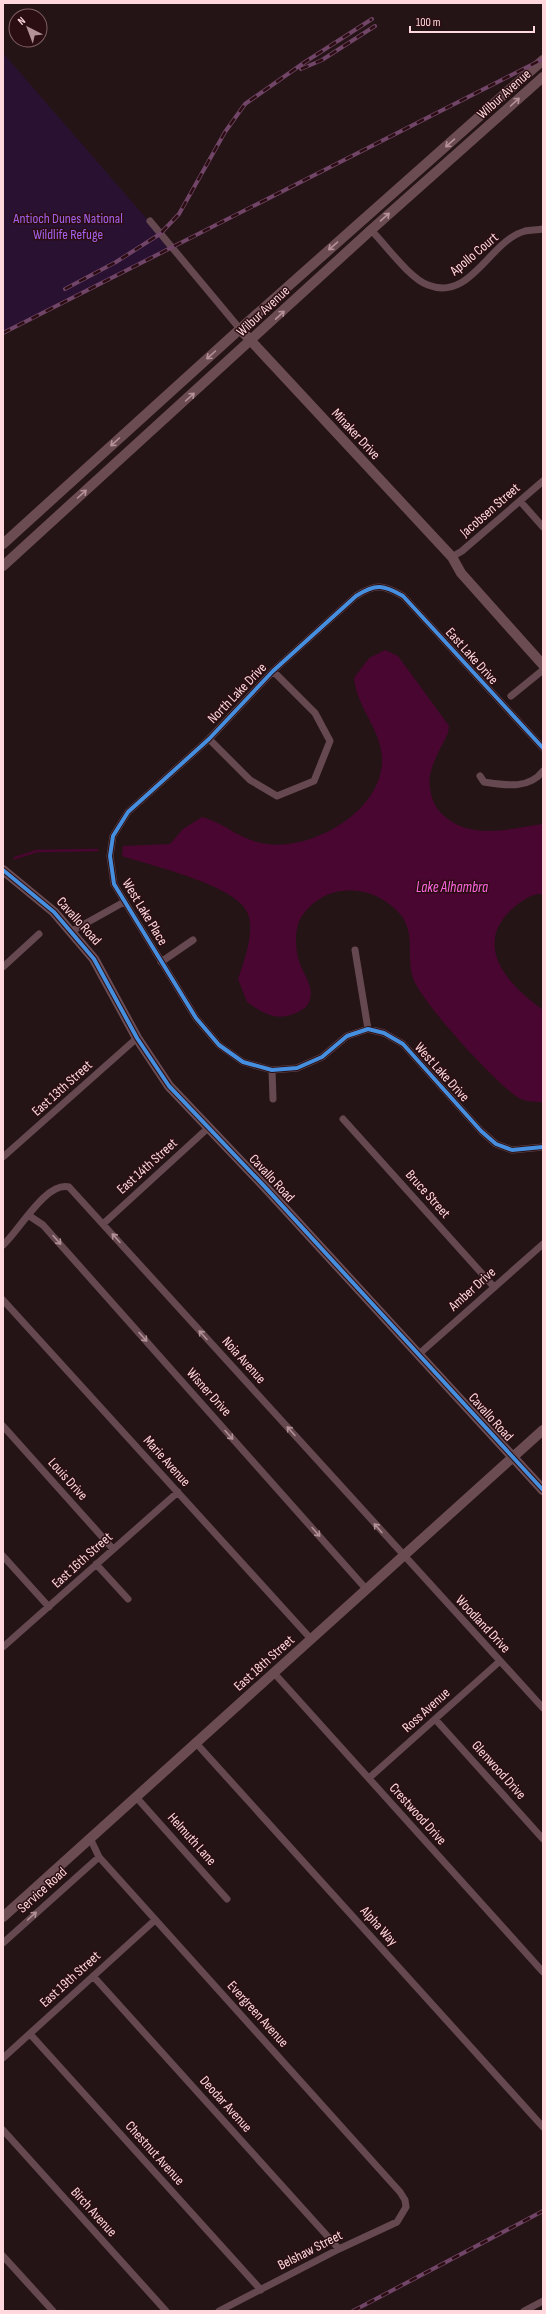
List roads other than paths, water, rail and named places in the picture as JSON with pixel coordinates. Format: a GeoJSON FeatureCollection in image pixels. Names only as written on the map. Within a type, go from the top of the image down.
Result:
{"type":"FeatureCollection","features":[{"type":"Feature","properties":{"kind":"main road","name":"Wilbur Avenue"},"geometry":{"type":"LineString","coordinates":[[3,544],[240,329],[543,60]]}},
{"type":"Feature","properties":{"kind":"main road","name":"Wilbur Avenue"},"geometry":{"type":"LineString","coordinates":[[3,566],[251,342],[371,230],[543,77]]}},
{"type":"Feature","properties":{"kind":"main road"},"geometry":{"type":"LineString","coordinates":[[362,220],[371,230]]}},
{"type":"Feature","properties":{"kind":"main road","name":"Minaker Drive"},"geometry":{"type":"LineString","coordinates":[[240,329],[452,557],[461,573],[543,664]]}},
{"type":"Feature","properties":{"kind":"main road"},"geometry":{"type":"LineString","coordinates":[[46,526],[53,512],[65,501],[67,496],[66,487]]}},
{"type":"Feature","properties":{"kind":"main road","name":"Cavallo Road"},"geometry":{"type":"LineString","coordinates":[[3,870],[54,912],[94,959],[137,1038],[169,1086],[265,1186],[543,1490]]}},
{"type":"Feature","properties":{"kind":"main road","name":"East 18th Street"},"geometry":{"type":"LineString","coordinates":[[3,1917],[404,1557],[543,1430]]}},
{"type":"Feature","properties":{"kind":"street","name":"Minaker Drive"},"geometry":{"type":"LineString","coordinates":[[150,221],[240,329]]}},
{"type":"Feature","properties":{"kind":"street","name":"Apollo Court"},"geometry":{"type":"LineString","coordinates":[[371,230],[413,275],[428,285],[448,289],[460,285],[503,244],[524,231],[543,229]]}},
{"type":"Feature","properties":{"kind":"street","name":"Jacobsen Street"},"geometry":{"type":"LineString","coordinates":[[452,557],[462,551],[543,481]]}},
{"type":"Feature","properties":{"kind":"street"},"geometry":{"type":"LineString","coordinates":[[520,501],[543,527]]}},
{"type":"Feature","properties":{"kind":"street","name":"North Lake Drive"},"geometry":{"type":"LineString","coordinates":[[118,826],[128,812],[209,739],[273,671],[356,596],[368,588],[380,586]]}},
{"type":"Feature","properties":{"kind":"street","name":"East Lake Drive"},"geometry":{"type":"LineString","coordinates":[[380,586],[404,596],[543,748]]}},
{"type":"Feature","properties":{"kind":"street"},"geometry":{"type":"LineString","coordinates":[[511,696],[543,670]]}},
{"type":"Feature","properties":{"kind":"street"},"geometry":{"type":"LineString","coordinates":[[209,739],[250,780],[276,796],[314,781],[330,741],[315,713],[273,671]]}},
{"type":"Feature","properties":{"kind":"street"},"geometry":{"type":"LineString","coordinates":[[480,776],[484,782],[515,786],[539,776],[543,771]]}},
{"type":"Feature","properties":{"kind":"street","name":"West Lake Place"},"geometry":{"type":"LineString","coordinates":[[118,826],[111,849],[110,869],[114,884],[161,962],[193,940]]}},
{"type":"Feature","properties":{"kind":"street"},"geometry":{"type":"LineString","coordinates":[[72,932],[124,902]]}},
{"type":"Feature","properties":{"kind":"street"},"geometry":{"type":"LineString","coordinates":[[3,967],[39,934]]}},
{"type":"Feature","properties":{"kind":"street"},"geometry":{"type":"LineString","coordinates":[[161,962],[196,1018],[219,1045],[243,1062],[272,1070],[298,1068],[322,1057],[347,1036],[368,1029],[355,950]]}},
{"type":"Feature","properties":{"kind":"street","name":"West Lake Drive"},"geometry":{"type":"LineString","coordinates":[[368,1029],[384,1033],[403,1044],[481,1131],[496,1144],[512,1150],[543,1147]]}},
{"type":"Feature","properties":{"kind":"street","name":"East 13th Street"},"geometry":{"type":"LineString","coordinates":[[3,1157],[137,1038]]}},
{"type":"Feature","properties":{"kind":"street"},"geometry":{"type":"LineString","coordinates":[[272,1070],[273,1099]]}},
{"type":"Feature","properties":{"kind":"street","name":"Bruce Street"},"geometry":{"type":"LineString","coordinates":[[344,1119],[494,1288]]}},
{"type":"Feature","properties":{"kind":"street","name":"East 14th Street"},"geometry":{"type":"LineString","coordinates":[[103,1224],[208,1128]]}},
{"type":"Feature","properties":{"kind":"street","name":"Noia Avenue"},"geometry":{"type":"LineString","coordinates":[[28,1215],[56,1187],[62,1185],[69,1187],[404,1557]]}},
{"type":"Feature","properties":{"kind":"street"},"geometry":{"type":"LineString","coordinates":[[3,1246],[14,1235],[28,1215]]}},
{"type":"Feature","properties":{"kind":"street","name":"Wisner Drive"},"geometry":{"type":"LineString","coordinates":[[28,1215],[43,1225],[367,1590]]}},
{"type":"Feature","properties":{"kind":"street","name":"Amber Drive"},"geometry":{"type":"LineString","coordinates":[[419,1354],[543,1244]]}},
{"type":"Feature","properties":{"kind":"street","name":"Marie Avenue"},"geometry":{"type":"LineString","coordinates":[[3,1300],[311,1639]]}},
{"type":"Feature","properties":{"kind":"street","name":"Louis Drive"},"geometry":{"type":"LineString","coordinates":[[3,1426],[113,1550]]}},
{"type":"Feature","properties":{"kind":"street","name":"East 16th Street"},"geometry":{"type":"LineString","coordinates":[[3,1647],[178,1492]]}},
{"type":"Feature","properties":{"kind":"street"},"geometry":{"type":"LineString","coordinates":[[3,1556],[50,1606]]}},
{"type":"Feature","properties":{"kind":"street","name":"Woodland Drive"},"geometry":{"type":"LineString","coordinates":[[404,1557],[543,1708]]}},
{"type":"Feature","properties":{"kind":"street"},"geometry":{"type":"LineString","coordinates":[[96,1564],[128,1599]]}},
{"type":"Feature","properties":{"kind":"street","name":"Ross Avenue"},"geometry":{"type":"LineString","coordinates":[[369,1778],[500,1661]]}},
{"type":"Feature","properties":{"kind":"street","name":"Crestwood Drive"},"geometry":{"type":"LineString","coordinates":[[274,1673],[543,1972]]}},
{"type":"Feature","properties":{"kind":"street","name":"Glenwood Drive"},"geometry":{"type":"LineString","coordinates":[[435,1719],[543,1839]]}},
{"type":"Feature","properties":{"kind":"street","name":"Alpha Way"},"geometry":{"type":"LineString","coordinates":[[196,1743],[543,2127]]}},
{"type":"Feature","properties":{"kind":"street","name":"Helmuth Lane"},"geometry":{"type":"LineString","coordinates":[[136,1797],[227,1899]]}},
{"type":"Feature","properties":{"kind":"street","name":"Evergreen Avenue"},"geometry":{"type":"LineString","coordinates":[[90,1838],[99,1857],[400,2192],[405,2200],[406,2206]]}},
{"type":"Feature","properties":{"kind":"street","name":"Service Road"},"geometry":{"type":"LineString","coordinates":[[3,1943],[99,1857]]}},
{"type":"Feature","properties":{"kind":"street","name":"East 19th Street"},"geometry":{"type":"LineString","coordinates":[[3,2058],[155,1920]]}},
{"type":"Feature","properties":{"kind":"street","name":"Deodar Avenue"},"geometry":{"type":"LineString","coordinates":[[93,1976],[339,2249]]}},
{"type":"Feature","properties":{"kind":"street","name":"Chestnut Avenue"},"geometry":{"type":"LineString","coordinates":[[30,2034],[261,2290]]}},
{"type":"Feature","properties":{"kind":"street","name":"Birch Avenue"},"geometry":{"type":"LineString","coordinates":[[3,2130],[166,2311]]}},
{"type":"Feature","properties":{"kind":"street","name":"Belshaw Street"},"geometry":{"type":"LineString","coordinates":[[219,2311],[339,2249],[397,2222],[406,2206]]}},
{"type":"Feature","properties":{"kind":"street"},"geometry":{"type":"LineString","coordinates":[[3,2256],[53,2311]]}},
{"type":"Feature","properties":{"kind":"street"},"geometry":{"type":"LineString","coordinates":[[524,2311],[543,2301]]}},
{"type":"Feature","properties":{"kind":"water","name":"Lake Alhambra"},"geometry":{"type":"Polygon","coordinates":[[[385,650],[398,656],[449,726],[448,733],[435,759],[430,775],[433,801],[442,814],[465,828],[477,830],[503,830],[543,824],[543,894],[531,896],[523,900],[513,908],[501,922],[495,937],[495,951],[507,977],[530,1000],[543,1010],[543,1102],[531,1102],[519,1098],[508,1090],[478,1061],[444,1023],[419,990],[413,978],[410,962],[408,929],[405,921],[389,904],[377,896],[350,890],[336,892],[324,897],[312,905],[302,916],[296,932],[297,950],[299,961],[311,990],[311,996],[305,1008],[296,1013],[282,1017],[275,1016],[262,1011],[247,1002],[238,979],[248,947],[250,929],[248,914],[241,904],[228,894],[192,878],[122,856],[123,846],[170,844],[183,829],[202,817],[216,822],[250,840],[276,845],[297,843],[318,836],[338,826],[356,812],[370,796],[379,778],[382,758],[381,747],[359,698],[354,678],[369,658],[385,650]]]}},
{"type":"Feature","properties":{"kind":"waterway"},"geometry":{"type":"LineString","coordinates":[[15,858],[37,851],[97,850]]}},
{"type":"Feature","properties":{"kind":"railway"},"geometry":{"type":"LineString","coordinates":[[65,289],[116,262],[160,234],[179,214],[225,132],[245,104],[305,62],[372,19]]}},
{"type":"Feature","properties":{"kind":"railway"},"geometry":{"type":"LineString","coordinates":[[301,69],[322,60],[375,26]]}},
{"type":"Feature","properties":{"kind":"railway"},"geometry":{"type":"LineString","coordinates":[[3,333],[543,59]]}},
{"type":"Feature","properties":{"kind":"railway"},"geometry":{"type":"LineString","coordinates":[[353,2311],[543,2211]]}},
{"type":"Feature","properties":{"kind":"park label","name":"Antioch Dunes National Wildlife Refuge"},"geometry":{"type":"Point","coordinates":[68,226]}}]}
